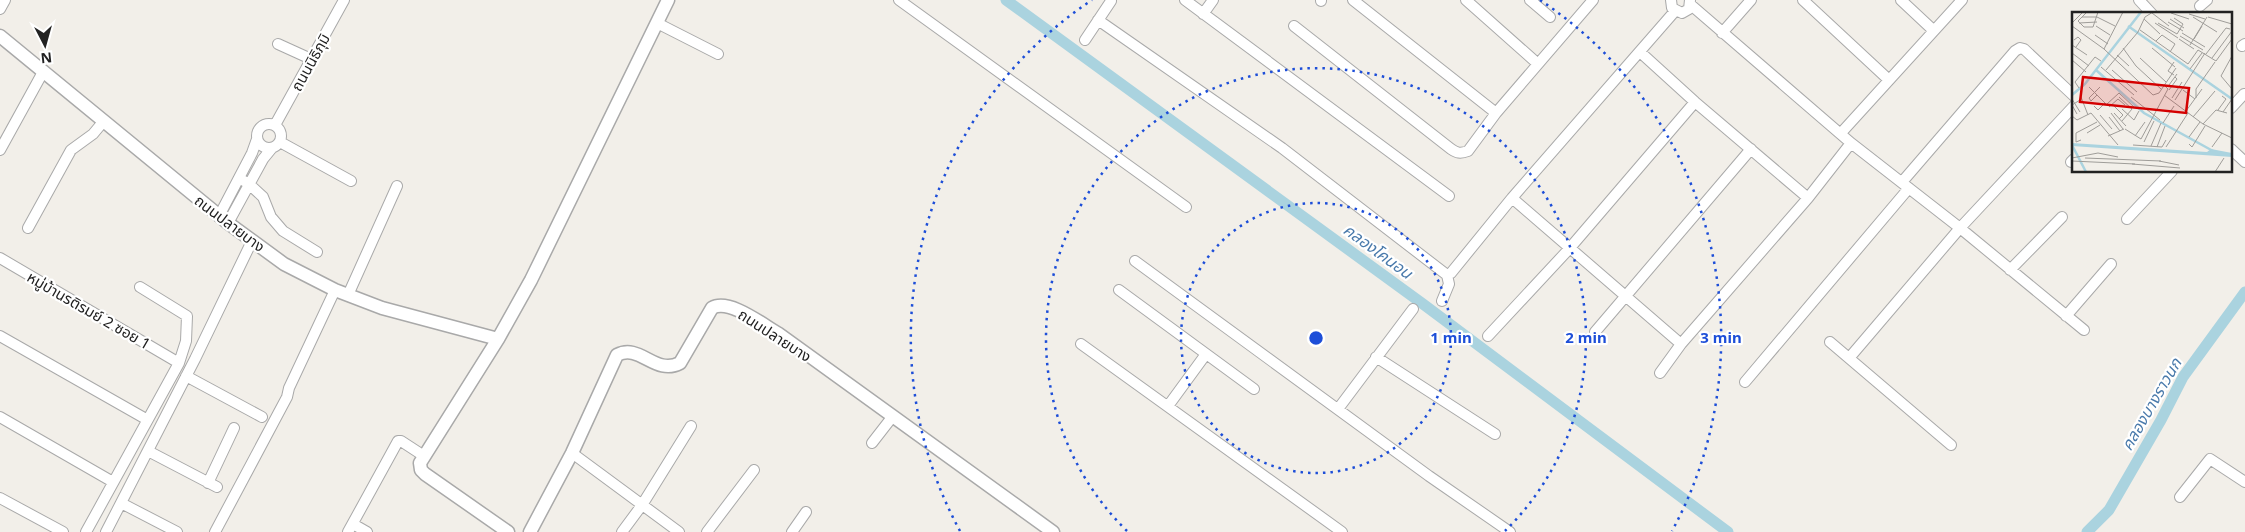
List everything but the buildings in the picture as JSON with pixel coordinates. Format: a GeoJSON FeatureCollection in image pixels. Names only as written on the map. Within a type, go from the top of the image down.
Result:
{"type":"FeatureCollection","features":[{"type":"Feature","properties":{"kind":"street"},"geometry":{"type":"LineString","coordinates":[[0,9],[5,0]]}},
{"type":"Feature","properties":{"kind":"street","name":"ถนนนิธิภุมิ"},"geometry":{"type":"LineString","coordinates":[[275,125],[344,0]]}},
{"type":"Feature","properties":{"kind":"street"},"geometry":{"type":"LineString","coordinates":[[508,532],[425,474],[420,466],[424,456],[498,339],[531,280],[668,0]]}},
{"type":"Feature","properties":{"kind":"street"},"geometry":{"type":"LineString","coordinates":[[900,0],[1186,208]]}},
{"type":"Feature","properties":{"kind":"street"},"geometry":{"type":"LineString","coordinates":[[1185,0],[1449,196]]}},
{"type":"Feature","properties":{"kind":"street"},"geometry":{"type":"LineString","coordinates":[[1203,14],[1213,0]]}},
{"type":"Feature","properties":{"kind":"street"},"geometry":{"type":"LineString","coordinates":[[1353,0],[1496,113]]}},
{"type":"Feature","properties":{"kind":"street"},"geometry":{"type":"LineString","coordinates":[[1466,0],[1538,64]]}},
{"type":"Feature","properties":{"kind":"street"},"geometry":{"type":"LineString","coordinates":[[1530,0],[1550,17]]}},
{"type":"Feature","properties":{"kind":"street"},"geometry":{"type":"LineString","coordinates":[[1294,26],[1457,154],[1468,151],[1496,113],[1594,0]]}},
{"type":"Feature","properties":{"kind":"street"},"geometry":{"type":"LineString","coordinates":[[1671,0],[1675,11]]}},
{"type":"Feature","properties":{"kind":"street"},"geometry":{"type":"LineString","coordinates":[[1722,33],[1752,0]]}},
{"type":"Feature","properties":{"kind":"street"},"geometry":{"type":"LineString","coordinates":[[1803,0],[1889,80]]}},
{"type":"Feature","properties":{"kind":"street"},"geometry":{"type":"LineString","coordinates":[[1901,0],[1933,30]]}},
{"type":"Feature","properties":{"kind":"street"},"geometry":{"type":"LineString","coordinates":[[1841,133],[1962,0]]}},
{"type":"Feature","properties":{"kind":"street"},"geometry":{"type":"LineString","coordinates":[[2139,0],[2150,12]]}},
{"type":"Feature","properties":{"kind":"street"},"geometry":{"type":"LineString","coordinates":[[1086,40],[1111,1]]}},
{"type":"Feature","properties":{"kind":"street"},"geometry":{"type":"LineString","coordinates":[[1675,11],[1686,12],[1690,3],[1722,33],[1851,143],[1960,228],[2084,330]]}},
{"type":"Feature","properties":{"kind":"street"},"geometry":{"type":"LineString","coordinates":[[1447,275],[1451,273],[1512,198],[1675,11]]}},
{"type":"Feature","properties":{"kind":"street"},"geometry":{"type":"LineString","coordinates":[[1098,20],[1282,148],[1447,275],[1449,284],[1442,301]]}},
{"type":"Feature","properties":{"kind":"street"},"geometry":{"type":"LineString","coordinates":[[657,23],[718,54]]}},
{"type":"Feature","properties":{"kind":"street","name":"ถนนปลายบาง"},"geometry":{"type":"LineString","coordinates":[[0,38],[223,220],[284,264],[348,295],[391,310],[498,339]]}},
{"type":"Feature","properties":{"kind":"street"},"geometry":{"type":"LineString","coordinates":[[278,44],[311,59]]}},
{"type":"Feature","properties":{"kind":"street"},"geometry":{"type":"LineString","coordinates":[[1745,382],[2015,51],[2020,48],[2024,49],[2072,94]]}},
{"type":"Feature","properties":{"kind":"street"},"geometry":{"type":"LineString","coordinates":[[1640,52],[1694,102],[1808,198]]}},
{"type":"Feature","properties":{"kind":"street"},"geometry":{"type":"LineString","coordinates":[[0,150],[43,72]]}},
{"type":"Feature","properties":{"kind":"street"},"geometry":{"type":"LineString","coordinates":[[2233,102],[2244,94]]}},
{"type":"Feature","properties":{"kind":"street"},"geometry":{"type":"LineString","coordinates":[[1488,336],[1569,249],[1694,102]]}},
{"type":"Feature","properties":{"kind":"street"},"geometry":{"type":"LineString","coordinates":[[1850,357],[1960,228],[2072,108]]}},
{"type":"Feature","properties":{"kind":"street"},"geometry":{"type":"LineString","coordinates":[[28,228],[71,150],[93,134],[104,122]]}},
{"type":"Feature","properties":{"kind":"street"},"geometry":{"type":"LineString","coordinates":[[270,123],[275,125],[281,132],[276,145],[263,159],[249,184],[223,220],[239,178],[252,153],[258,130],[261,126],[270,123]]}},
{"type":"Feature","properties":{"kind":"street"},"geometry":{"type":"LineString","coordinates":[[257,139],[263,147],[276,145],[351,181]]}},
{"type":"Feature","properties":{"kind":"street"},"geometry":{"type":"LineString","coordinates":[[1660,373],[1681,344],[1808,198],[1851,143]]}},
{"type":"Feature","properties":{"kind":"street"},"geometry":{"type":"LineString","coordinates":[[1595,332],[1751,149]]}},
{"type":"Feature","properties":{"kind":"street"},"geometry":{"type":"LineString","coordinates":[[2232,150],[2245,162]]}},
{"type":"Feature","properties":{"kind":"street"},"geometry":{"type":"LineString","coordinates":[[2127,219],[2171,172]]}},
{"type":"Feature","properties":{"kind":"street"},"geometry":{"type":"LineString","coordinates":[[239,178],[249,184],[263,197],[271,216],[282,231],[317,252]]}},
{"type":"Feature","properties":{"kind":"street"},"geometry":{"type":"LineString","coordinates":[[348,295],[397,186]]}},
{"type":"Feature","properties":{"kind":"street"},"geometry":{"type":"LineString","coordinates":[[1512,198],[1681,344]]}},
{"type":"Feature","properties":{"kind":"street"},"geometry":{"type":"LineString","coordinates":[[2010,270],[2062,217]]}},
{"type":"Feature","properties":{"kind":"street"},"geometry":{"type":"LineString","coordinates":[[106,532],[252,242]]}},
{"type":"Feature","properties":{"kind":"street","name":"หมู่บ้านรติรมย์ 2 ซอย 1"},"geometry":{"type":"LineString","coordinates":[[0,258],[179,363]]}},
{"type":"Feature","properties":{"kind":"street"},"geometry":{"type":"LineString","coordinates":[[1135,261],[1510,532]]}},
{"type":"Feature","properties":{"kind":"street"},"geometry":{"type":"LineString","coordinates":[[2066,316],[2110,264]]}},
{"type":"Feature","properties":{"kind":"street"},"geometry":{"type":"LineString","coordinates":[[86,532],[179,363],[186,341],[187,316],[140,288]]}},
{"type":"Feature","properties":{"kind":"street"},"geometry":{"type":"LineString","coordinates":[[215,532],[288,397],[289,388],[336,290]]}},
{"type":"Feature","properties":{"kind":"street"},"geometry":{"type":"LineString","coordinates":[[1119,290],[1254,389]]}},
{"type":"Feature","properties":{"kind":"street","name":"ถนนปลายบาง"},"geometry":{"type":"LineString","coordinates":[[530,532],[572,453],[617,355],[624,351],[633,352],[664,367],[672,367],[680,363],[712,308],[718,304],[737,310],[779,334],[1053,532]]}},
{"type":"Feature","properties":{"kind":"street"},"geometry":{"type":"LineString","coordinates":[[1338,409],[1413,309]]}},
{"type":"Feature","properties":{"kind":"street"},"geometry":{"type":"LineString","coordinates":[[0,336],[146,420]]}},
{"type":"Feature","properties":{"kind":"street"},"geometry":{"type":"LineString","coordinates":[[1830,342],[1850,357],[1951,445]]}},
{"type":"Feature","properties":{"kind":"street"},"geometry":{"type":"LineString","coordinates":[[1081,344],[1342,532]]}},
{"type":"Feature","properties":{"kind":"street"},"geometry":{"type":"LineString","coordinates":[[1168,406],[1206,354]]}},
{"type":"Feature","properties":{"kind":"street"},"geometry":{"type":"LineString","coordinates":[[1376,357],[1494,434]]}},
{"type":"Feature","properties":{"kind":"street"},"geometry":{"type":"LineString","coordinates":[[186,376],[262,417]]}},
{"type":"Feature","properties":{"kind":"street"},"geometry":{"type":"LineString","coordinates":[[872,443],[893,416]]}},
{"type":"Feature","properties":{"kind":"street"},"geometry":{"type":"LineString","coordinates":[[0,418],[113,482]]}},
{"type":"Feature","properties":{"kind":"street"},"geometry":{"type":"LineString","coordinates":[[622,532],[642,505],[691,426]]}},
{"type":"Feature","properties":{"kind":"street"},"geometry":{"type":"LineString","coordinates":[[148,451],[212,485],[234,428]]}},
{"type":"Feature","properties":{"kind":"street"},"geometry":{"type":"LineString","coordinates":[[367,532],[350,528],[398,441],[424,456]]}},
{"type":"Feature","properties":{"kind":"street"},"geometry":{"type":"LineString","coordinates":[[572,453],[678,532]]}},
{"type":"Feature","properties":{"kind":"street"},"geometry":{"type":"LineString","coordinates":[[2180,497],[2210,459],[2245,482]]}},
{"type":"Feature","properties":{"kind":"street"},"geometry":{"type":"LineString","coordinates":[[707,532],[754,470]]}},
{"type":"Feature","properties":{"kind":"street"},"geometry":{"type":"LineString","coordinates":[[0,498],[63,532]]}},
{"type":"Feature","properties":{"kind":"street"},"geometry":{"type":"LineString","coordinates":[[121,503],[177,532]]}},
{"type":"Feature","properties":{"kind":"street"},"geometry":{"type":"LineString","coordinates":[[792,532],[806,512]]}},
{"type":"Feature","properties":{"kind":"waterway","name":"คลองโคนอน"},"geometry":{"type":"LineString","coordinates":[[1006,0],[1423,304],[1728,532]]}},
{"type":"Feature","properties":{"kind":"waterway","name":"คลองบางราวนก"},"geometry":{"type":"LineString","coordinates":[[2087,532],[2109,510],[2161,420],[2183,377],[2245,292]]}}]}
